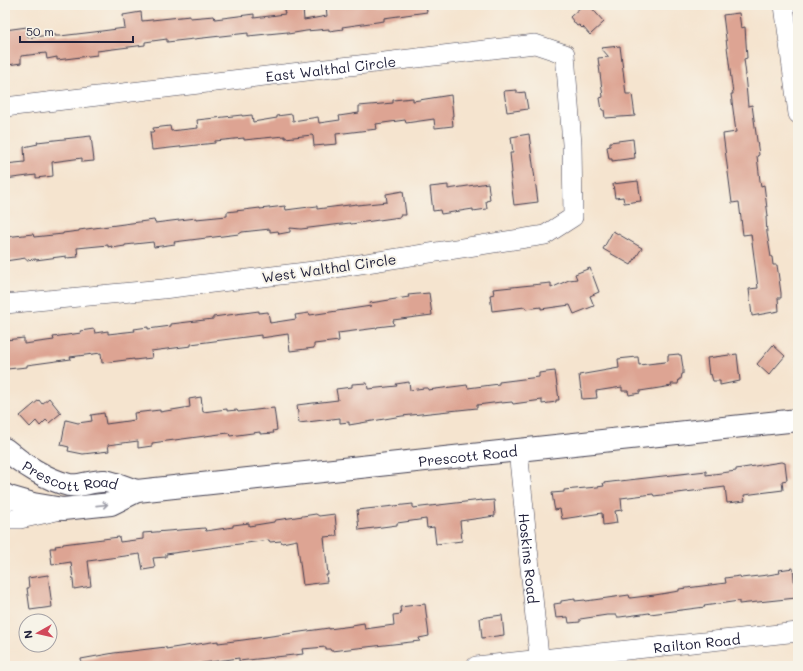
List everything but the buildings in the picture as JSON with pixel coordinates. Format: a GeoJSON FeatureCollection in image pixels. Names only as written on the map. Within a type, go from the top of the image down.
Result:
{"type":"FeatureCollection","features":[{"type":"Feature","properties":{"kind":"main road","name":"Prescott Road"},"geometry":{"type":"LineString","coordinates":[[5,495],[33,504],[63,509],[111,504],[138,492],[798,420]]}},
{"type":"Feature","properties":{"kind":"main road","name":"Prescott Road"},"geometry":{"type":"LineString","coordinates":[[9,457],[49,478],[70,485],[104,481],[138,492]]}},
{"type":"Feature","properties":{"kind":"street"},"geometry":{"type":"LineString","coordinates":[[784,5],[798,114]]}},
{"type":"Feature","properties":{"kind":"street","name":"East Walthal Circle"},"geometry":{"type":"LineString","coordinates":[[5,107],[535,44],[565,54],[572,144]]}},
{"type":"Feature","properties":{"kind":"street","name":"West Walthal Circle"},"geometry":{"type":"LineString","coordinates":[[5,304],[163,289],[322,270],[545,236],[573,217],[572,144]]}},
{"type":"Feature","properties":{"kind":"street","name":"Hoskins Road"},"geometry":{"type":"LineString","coordinates":[[518,450],[540,663]]}},
{"type":"Feature","properties":{"kind":"street","name":"Prescott Road"},"geometry":{"type":"LineString","coordinates":[[5,519],[20,519],[63,509]]}},
{"type":"Feature","properties":{"kind":"street","name":"Railton Road"},"geometry":{"type":"LineString","coordinates":[[476,666],[540,663],[798,632]]}}]}
